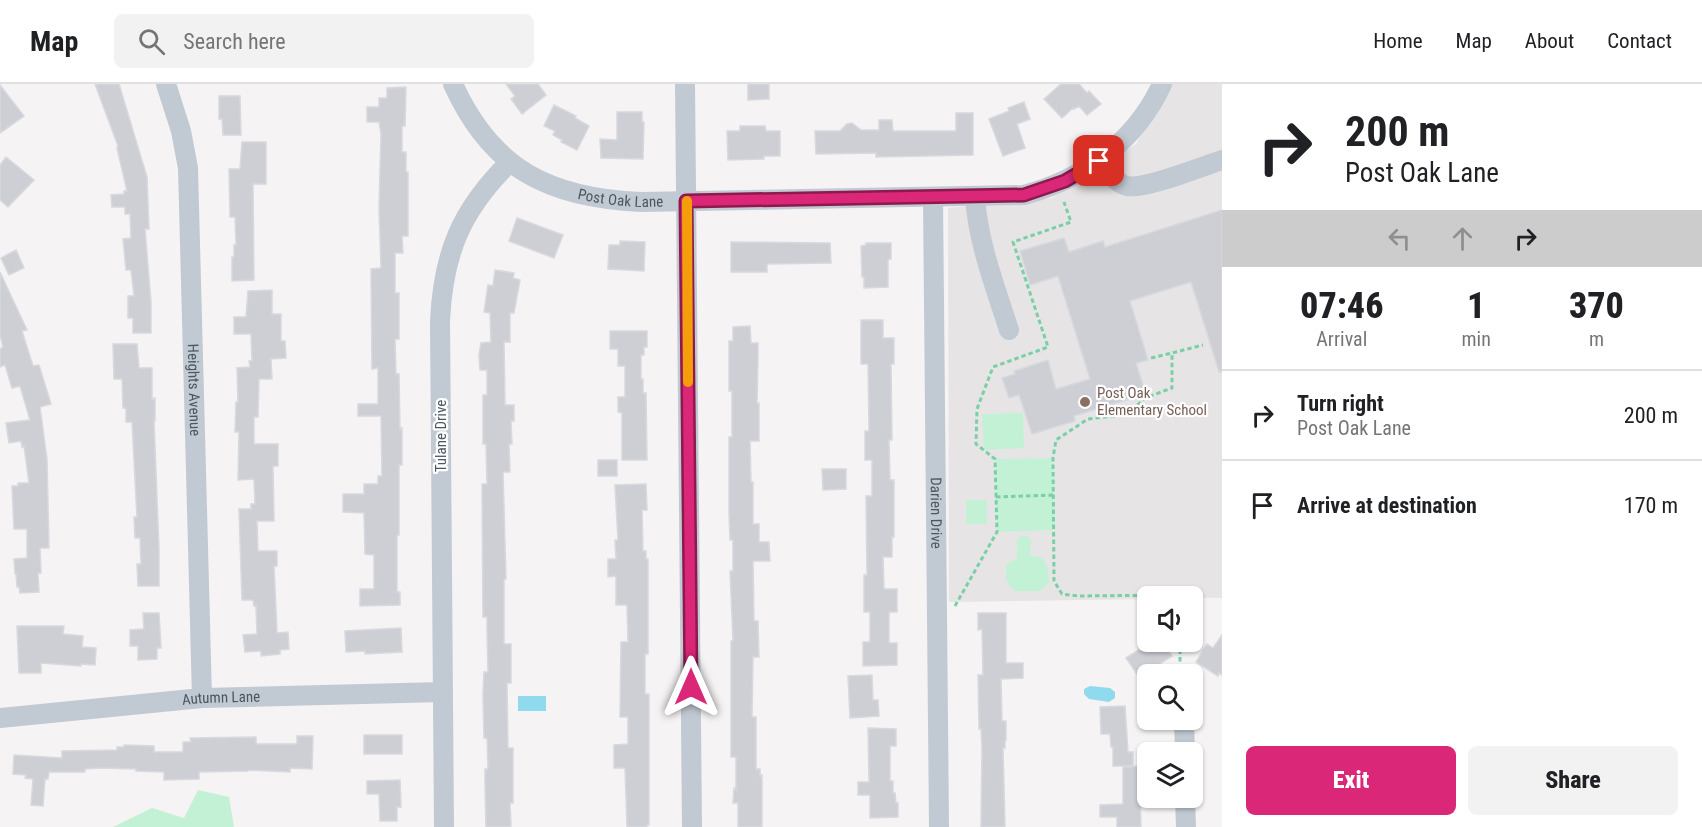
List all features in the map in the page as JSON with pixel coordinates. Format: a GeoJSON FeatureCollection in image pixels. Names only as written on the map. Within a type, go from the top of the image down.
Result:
{"type":"FeatureCollection","features":[{"type":"Feature","properties":{"kind":"street","name":"Heights Avenue"},"geometry":{"type":"LineString","coordinates":[[166,84],[181,131],[188,168],[202,698]]}},
{"type":"Feature","properties":{"kind":"street"},"geometry":{"type":"LineString","coordinates":[[453,84],[470,117],[509,163]]}},
{"type":"Feature","properties":{"kind":"street"},"geometry":{"type":"LineString","coordinates":[[685,84],[692,827]]}},
{"type":"Feature","properties":{"kind":"street","name":"Post Oak Lane"},"geometry":{"type":"LineString","coordinates":[[509,163],[531,176],[576,194],[605,200],[686,201],[1024,195],[1065,181],[1099,161],[1120,145],[1156,97],[1162,84]]}},
{"type":"Feature","properties":{"kind":"street"},"geometry":{"type":"LineString","coordinates":[[1099,161],[1112,177],[1126,186],[1142,186],[1222,160]]}},
{"type":"Feature","properties":{"kind":"street","name":"Tulane Drive"},"geometry":{"type":"LineString","coordinates":[[444,827],[440,321],[442,286],[449,255],[464,220],[483,191],[509,163]]}},
{"type":"Feature","properties":{"kind":"street"},"geometry":{"type":"LineString","coordinates":[[975,197],[976,217],[985,255],[1009,330]]}},
{"type":"Feature","properties":{"kind":"street","name":"Darien Drive"},"geometry":{"type":"LineString","coordinates":[[933,198],[939,827]]}},
{"type":"Feature","properties":{"kind":"street","name":"Autumn Lane"},"geometry":{"type":"LineString","coordinates":[[0,718],[202,698],[443,692]]}},
{"type":"Feature","properties":{"kind":"street"},"geometry":{"type":"LineString","coordinates":[[1185,808],[1186,827]]}},
{"type":"Feature","properties":{"kind":"path"},"geometry":{"type":"LineString","coordinates":[[955,606],[997,532],[995,459],[976,444],[977,409],[993,367],[1048,347],[1013,242],[1071,222],[1064,202]]}},
{"type":"Feature","properties":{"kind":"path"},"geometry":{"type":"LineString","coordinates":[[1151,358],[1203,345]]}},
{"type":"Feature","properties":{"kind":"path"},"geometry":{"type":"LineString","coordinates":[[1137,595],[1062,594],[1054,581],[1053,458],[1056,440],[1088,419],[1131,411],[1145,398],[1172,388],[1172,353]]}},
{"type":"Feature","properties":{"kind":"path"},"geometry":{"type":"LineString","coordinates":[[996,497],[1054,495]]}},
{"type":"Feature","properties":{"kind":"shaded area","name":"Post Oak Elementary School"},"geometry":{"type":"Polygon","coordinates":[[[1170,84],[1222,84],[1222,598],[1203,598],[1203,586],[1137,586],[1137,599],[949,602],[948,208],[1052,198],[1136,144],[1170,84]]]}},
{"type":"Feature","properties":{"kind":"green space"},"geometry":{"type":"Polygon","coordinates":[[[1023,413],[1024,448],[984,450],[982,414],[1023,413]]]}},
{"type":"Feature","properties":{"kind":"green space"},"geometry":{"type":"Polygon","coordinates":[[[1053,458],[1055,530],[997,532],[995,459],[1053,458]]]}},
{"type":"Feature","properties":{"kind":"green space"},"geometry":{"type":"Polygon","coordinates":[[[966,500],[987,500],[987,524],[966,524],[966,500]]]}},
{"type":"Feature","properties":{"kind":"green space"},"geometry":{"type":"Polygon","coordinates":[[[1021,536],[1028,536],[1031,541],[1030,556],[1042,557],[1048,569],[1049,582],[1040,591],[1014,591],[1006,580],[1006,565],[1017,558],[1017,541],[1021,536]]]}},
{"type":"Feature","properties":{"kind":"green space"},"geometry":{"type":"Polygon","coordinates":[[[198,790],[229,797],[234,827],[113,827],[152,808],[184,818],[198,790]]]}},
{"type":"Feature","properties":{"kind":"water"},"geometry":{"type":"Polygon","coordinates":[[[1090,686],[1110,688],[1115,692],[1115,698],[1109,702],[1089,699],[1084,694],[1084,689],[1090,686]]]}},
{"type":"Feature","properties":{"kind":"water"},"geometry":{"type":"Polygon","coordinates":[[[518,696],[546,696],[546,711],[518,711],[518,696]]]}},
{"type":"Feature","properties":{"kind":"building"},"geometry":{"type":"Polygon","coordinates":[[[95,84],[119,84],[147,177],[149,229],[145,229],[151,333],[133,333],[133,318],[128,318],[128,296],[134,296],[131,270],[126,270],[123,239],[131,238],[130,214],[125,214],[125,207],[112,207],[111,195],[124,194],[124,191],[127,191],[118,146],[95,84]]]}},
{"type":"Feature","properties":{"kind":"building"},"geometry":{"type":"Polygon","coordinates":[[[506,84],[538,84],[546,95],[522,114],[511,99],[515,96],[506,84]]]}},
{"type":"Feature","properties":{"kind":"building"},"geometry":{"type":"Polygon","coordinates":[[[748,84],[769,84],[769,99],[748,100],[748,84]]]}},
{"type":"Feature","properties":{"kind":"building"},"geometry":{"type":"Polygon","coordinates":[[[1061,84],[1079,84],[1101,104],[1087,115],[1079,106],[1073,108],[1062,118],[1044,99],[1061,84]]]}},
{"type":"Feature","properties":{"kind":"building"},"geometry":{"type":"Polygon","coordinates":[[[0,85],[24,116],[0,133],[0,85]]]}},
{"type":"Feature","properties":{"kind":"building"},"geometry":{"type":"Polygon","coordinates":[[[406,87],[402,152],[406,152],[406,172],[408,172],[408,236],[402,236],[403,253],[395,253],[395,293],[399,293],[399,339],[395,339],[396,374],[399,374],[400,429],[402,428],[402,465],[399,465],[399,535],[397,535],[397,592],[400,592],[400,605],[360,606],[360,589],[374,589],[374,555],[365,554],[364,513],[343,512],[343,494],[364,494],[364,484],[378,484],[378,476],[382,476],[381,416],[358,416],[358,404],[378,404],[378,368],[372,369],[371,269],[381,268],[379,209],[381,134],[379,122],[367,122],[367,107],[379,107],[379,98],[387,98],[387,88],[406,87]]]}},
{"type":"Feature","properties":{"kind":"building"},"geometry":{"type":"Polygon","coordinates":[[[219,96],[240,96],[241,135],[223,135],[222,119],[219,119],[219,96]]]}},
{"type":"Feature","properties":{"kind":"building"},"geometry":{"type":"Polygon","coordinates":[[[1024,102],[1030,119],[1017,124],[1025,148],[1003,156],[989,119],[1024,102]]]}},
{"type":"Feature","properties":{"kind":"building"},"geometry":{"type":"Polygon","coordinates":[[[554,105],[576,116],[575,118],[589,126],[577,150],[561,142],[562,140],[553,135],[555,131],[544,126],[554,105]]]}},
{"type":"Feature","properties":{"kind":"building"},"geometry":{"type":"Polygon","coordinates":[[[617,112],[642,112],[643,159],[601,158],[600,139],[617,140],[617,112]]]}},
{"type":"Feature","properties":{"kind":"building"},"geometry":{"type":"Polygon","coordinates":[[[956,113],[973,113],[973,155],[876,157],[876,153],[816,154],[815,131],[840,131],[847,124],[852,123],[861,130],[879,130],[879,120],[892,120],[893,131],[956,131],[956,113]]]}},
{"type":"Feature","properties":{"kind":"building"},"geometry":{"type":"Polygon","coordinates":[[[740,126],[765,126],[766,131],[780,131],[780,156],[728,160],[727,131],[740,131],[740,126]]]}},
{"type":"Feature","properties":{"kind":"building"},"geometry":{"type":"Polygon","coordinates":[[[242,142],[266,142],[266,184],[253,184],[254,280],[232,281],[232,257],[234,257],[234,245],[236,245],[235,217],[230,217],[229,169],[240,169],[242,142]]]}},
{"type":"Feature","properties":{"kind":"building"},"geometry":{"type":"Polygon","coordinates":[[[6,157],[34,180],[8,207],[0,200],[0,165],[6,157]]]}},
{"type":"Feature","properties":{"kind":"building"},"geometry":{"type":"Polygon","coordinates":[[[1222,210],[1222,372],[1219,372],[1191,282],[1130,301],[1148,360],[1136,363],[1146,394],[1074,416],[1075,421],[1032,434],[1019,395],[1009,398],[1002,378],[1015,374],[1014,371],[1048,360],[1056,389],[1090,379],[1058,276],[1030,285],[1020,251],[1064,238],[1069,252],[1103,241],[1105,247],[1222,210]]]}},
{"type":"Feature","properties":{"kind":"building"},"geometry":{"type":"Polygon","coordinates":[[[517,218],[563,235],[554,258],[509,241],[517,218]]]}},
{"type":"Feature","properties":{"kind":"building"},"geometry":{"type":"Polygon","coordinates":[[[620,241],[645,242],[644,271],[608,269],[609,245],[620,245],[620,241]]]}},
{"type":"Feature","properties":{"kind":"building"},"geometry":{"type":"Polygon","coordinates":[[[731,242],[830,243],[831,263],[767,264],[767,272],[731,272],[731,242]]]}},
{"type":"Feature","properties":{"kind":"building"},"geometry":{"type":"Polygon","coordinates":[[[866,243],[891,243],[891,259],[888,259],[888,287],[864,288],[861,246],[866,243]]]}},
{"type":"Feature","properties":{"kind":"building"},"geometry":{"type":"Polygon","coordinates":[[[16,250],[24,268],[9,275],[1,258],[16,250]]]}},
{"type":"Feature","properties":{"kind":"building"},"geometry":{"type":"Polygon","coordinates":[[[495,270],[514,273],[513,278],[520,280],[514,313],[510,313],[510,342],[504,342],[505,405],[514,405],[514,421],[511,421],[512,444],[509,444],[510,472],[503,472],[506,579],[504,579],[504,644],[511,644],[511,683],[507,683],[508,748],[513,748],[511,827],[486,827],[485,769],[488,769],[487,738],[484,738],[483,695],[484,672],[488,672],[487,617],[483,617],[482,484],[487,484],[486,444],[483,444],[483,395],[487,395],[487,370],[480,370],[479,355],[481,343],[491,342],[490,313],[484,312],[488,285],[493,286],[495,270]]]}},
{"type":"Feature","properties":{"kind":"building"},"geometry":{"type":"Polygon","coordinates":[[[0,272],[27,330],[22,331],[33,366],[39,365],[51,404],[40,407],[47,459],[49,548],[40,548],[39,592],[20,593],[15,574],[14,559],[27,558],[27,529],[14,529],[12,486],[18,486],[18,483],[29,483],[24,446],[22,447],[21,441],[9,443],[6,423],[30,420],[20,386],[12,388],[5,365],[0,367],[0,349],[3,347],[0,335],[0,272]]]}},
{"type":"Feature","properties":{"kind":"building"},"geometry":{"type":"Polygon","coordinates":[[[272,290],[272,314],[281,314],[281,341],[285,341],[286,358],[271,359],[272,379],[259,379],[258,417],[254,417],[254,444],[278,444],[278,466],[273,466],[274,521],[257,521],[258,551],[277,551],[277,566],[274,566],[277,633],[288,632],[289,649],[280,650],[280,654],[261,656],[261,651],[245,652],[243,635],[257,634],[256,606],[253,600],[242,600],[239,509],[251,509],[251,504],[255,504],[254,479],[238,480],[239,432],[235,432],[236,402],[238,402],[237,368],[250,367],[249,361],[252,361],[251,334],[234,334],[234,317],[246,317],[248,291],[272,290]]]}},
{"type":"Feature","properties":{"kind":"building"},"geometry":{"type":"Polygon","coordinates":[[[861,320],[883,320],[883,338],[894,338],[894,364],[891,364],[892,440],[889,440],[890,480],[894,480],[894,537],[892,537],[892,557],[883,557],[884,589],[897,589],[897,612],[889,612],[889,643],[897,643],[897,665],[863,666],[863,642],[870,642],[870,612],[864,612],[864,575],[867,575],[866,496],[872,496],[872,460],[865,460],[865,431],[869,431],[868,364],[861,364],[861,320]]]}},
{"type":"Feature","properties":{"kind":"building"},"geometry":{"type":"Polygon","coordinates":[[[750,326],[751,343],[758,343],[757,403],[759,403],[759,441],[750,441],[753,524],[759,524],[759,542],[769,542],[770,561],[753,561],[754,621],[758,621],[759,657],[753,657],[752,717],[756,717],[756,769],[760,769],[760,776],[762,775],[762,827],[738,827],[738,803],[733,803],[734,788],[736,789],[736,757],[731,757],[731,641],[733,641],[730,571],[733,571],[733,540],[730,540],[729,512],[729,437],[732,437],[732,391],[729,391],[729,341],[733,341],[733,327],[750,326]]]}},
{"type":"Feature","properties":{"kind":"building"},"geometry":{"type":"Polygon","coordinates":[[[610,331],[647,331],[647,347],[644,347],[644,355],[641,355],[641,379],[643,379],[643,393],[646,393],[647,460],[622,460],[622,413],[618,412],[618,397],[625,397],[625,366],[618,366],[618,349],[610,349],[610,331]]]}},
{"type":"Feature","properties":{"kind":"building"},"geometry":{"type":"Polygon","coordinates":[[[113,344],[137,344],[139,368],[152,368],[152,399],[155,398],[159,586],[138,586],[137,564],[141,564],[140,538],[135,538],[134,517],[137,517],[132,422],[126,422],[122,379],[114,379],[113,344]]]}},
{"type":"Feature","properties":{"kind":"building"},"geometry":{"type":"Polygon","coordinates":[[[598,460],[617,460],[617,476],[598,476],[598,460]]]}},
{"type":"Feature","properties":{"kind":"building"},"geometry":{"type":"Polygon","coordinates":[[[822,469],[846,469],[846,489],[823,490],[822,469]]]}},
{"type":"Feature","properties":{"kind":"building"},"geometry":{"type":"Polygon","coordinates":[[[646,484],[647,510],[642,510],[643,551],[646,551],[646,559],[648,559],[648,654],[645,654],[645,694],[649,694],[649,825],[647,827],[627,827],[625,768],[614,768],[614,745],[628,744],[628,717],[620,717],[621,642],[628,642],[627,605],[616,605],[616,576],[608,577],[608,559],[616,559],[615,540],[618,540],[615,485],[646,484]]]}},
{"type":"Feature","properties":{"kind":"building"},"geometry":{"type":"Polygon","coordinates":[[[143,613],[159,613],[161,648],[157,648],[157,659],[138,660],[138,646],[130,646],[130,630],[144,629],[143,613]]]}},
{"type":"Feature","properties":{"kind":"building"},"geometry":{"type":"Polygon","coordinates":[[[978,613],[1006,613],[1006,663],[1023,663],[1023,678],[1001,679],[1002,721],[1006,721],[1006,740],[1005,748],[1003,748],[1005,827],[981,827],[982,749],[981,729],[979,729],[978,675],[983,675],[982,629],[978,630],[978,613]]]}},
{"type":"Feature","properties":{"kind":"building"},"geometry":{"type":"Polygon","coordinates":[[[17,626],[64,626],[63,634],[83,636],[82,647],[96,648],[95,665],[41,663],[41,673],[19,673],[17,626]]]}},
{"type":"Feature","properties":{"kind":"building"},"geometry":{"type":"Polygon","coordinates":[[[401,628],[402,652],[365,654],[365,651],[346,652],[345,631],[401,628]]]}},
{"type":"Feature","properties":{"kind":"building"},"geometry":{"type":"Polygon","coordinates":[[[1222,635],[1222,675],[1219,673],[1218,676],[1203,666],[1203,664],[1196,662],[1207,644],[1213,648],[1222,635]]]}},
{"type":"Feature","properties":{"kind":"building"},"geometry":{"type":"Polygon","coordinates":[[[1137,651],[1169,652],[1172,656],[1159,664],[1137,664],[1137,674],[1126,658],[1137,651]]]}},
{"type":"Feature","properties":{"kind":"building"},"geometry":{"type":"Polygon","coordinates":[[[872,675],[873,700],[878,700],[879,716],[850,718],[848,676],[872,675]]]}},
{"type":"Feature","properties":{"kind":"building"},"geometry":{"type":"Polygon","coordinates":[[[1125,706],[1128,752],[1133,752],[1133,766],[1113,766],[1110,734],[1101,734],[1100,707],[1125,706]]]}},
{"type":"Feature","properties":{"kind":"building"},"geometry":{"type":"Polygon","coordinates":[[[868,728],[896,729],[896,746],[890,746],[890,781],[893,781],[893,793],[898,803],[898,817],[870,818],[870,795],[858,795],[858,782],[869,782],[868,728]]]}},
{"type":"Feature","properties":{"kind":"building"},"geometry":{"type":"Polygon","coordinates":[[[364,735],[402,735],[402,754],[364,754],[364,735]]]}},
{"type":"Feature","properties":{"kind":"building"},"geometry":{"type":"Polygon","coordinates":[[[297,736],[313,736],[312,769],[290,768],[290,772],[248,770],[199,772],[199,779],[164,780],[164,772],[136,771],[136,769],[100,768],[85,769],[85,772],[49,772],[48,779],[45,779],[43,806],[31,805],[33,779],[25,778],[26,775],[13,774],[14,755],[62,758],[62,751],[117,750],[117,747],[124,747],[124,745],[154,746],[154,752],[183,752],[183,742],[191,742],[190,738],[256,737],[256,744],[297,744],[297,736]]]}},
{"type":"Feature","properties":{"kind":"building"},"geometry":{"type":"Polygon","coordinates":[[[1137,766],[1137,808],[1140,808],[1141,827],[1117,827],[1117,817],[1100,817],[1100,805],[1123,804],[1123,767],[1137,766]]]}},
{"type":"Feature","properties":{"kind":"building"},"geometry":{"type":"Polygon","coordinates":[[[400,780],[401,807],[397,807],[397,821],[380,821],[379,794],[367,794],[367,781],[400,780]]]}},
{"type":"Feature","properties":{"kind":"slow traffic"},"geometry":{"type":"LineString","coordinates":[[687,201],[688,382]]}},
{"type":"Feature","properties":{"kind":"place","name":"Post Oak Elementary School"},"geometry":{"type":"Point","coordinates":[1085,402]}},
{"type":"Feature","properties":{"kind":"route"},"geometry":{"type":"LineString","coordinates":[[691,687],[686,201],[1024,195],[1065,181],[1099,161]]}}]}
